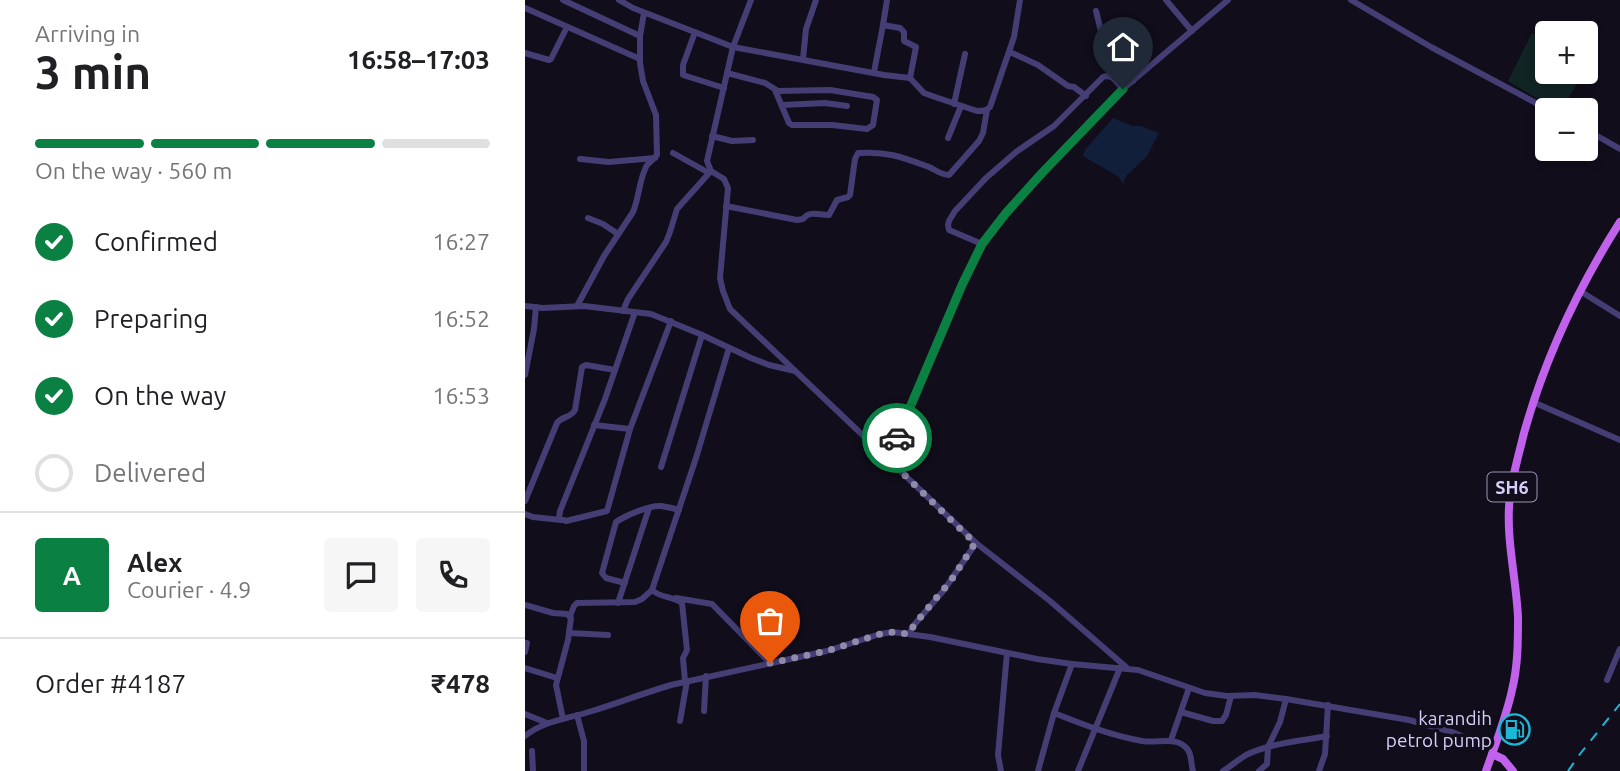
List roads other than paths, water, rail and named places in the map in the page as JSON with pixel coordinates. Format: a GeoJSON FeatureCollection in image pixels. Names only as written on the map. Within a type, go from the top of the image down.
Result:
{"type":"FeatureCollection","features":[{"type":"Feature","properties":{"kind":"main road","name":"SH6"},"geometry":{"type":"LineString","coordinates":[[1486,771],[1512,692],[1516,670],[1518,617],[1510,536],[1514,475],[1533,402],[1557,337],[1620,222]]}},
{"type":"Feature","properties":{"kind":"main road"},"geometry":{"type":"LineString","coordinates":[[1493,752],[1513,771]]}},
{"type":"Feature","properties":{"kind":"street"},"geometry":{"type":"LineString","coordinates":[[563,0],[640,36]]}},
{"type":"Feature","properties":{"kind":"street"},"geometry":{"type":"LineString","coordinates":[[619,0],[644,13],[733,47],[910,78],[924,93],[977,111],[987,110]]}},
{"type":"Feature","properties":{"kind":"street"},"geometry":{"type":"LineString","coordinates":[[710,172],[707,161],[723,88],[733,47],[751,0]]}},
{"type":"Feature","properties":{"kind":"street"},"geometry":{"type":"LineString","coordinates":[[803,59],[806,29],[816,0]]}},
{"type":"Feature","properties":{"kind":"street"},"geometry":{"type":"LineString","coordinates":[[874,72],[887,0]]}},
{"type":"Feature","properties":{"kind":"street"},"geometry":{"type":"LineString","coordinates":[[726,206],[797,220],[810,213],[829,215],[837,200],[850,195],[858,153],[891,153],[942,175],[949,175],[983,133],[987,110],[1010,52],[1020,0]]}},
{"type":"Feature","properties":{"kind":"street"},"geometry":{"type":"LineString","coordinates":[[888,459],[982,244],[1042,173],[1123,89],[1229,0]]}},
{"type":"Feature","properties":{"kind":"street"},"geometry":{"type":"LineString","coordinates":[[1351,0],[1431,47],[1535,103]]}},
{"type":"Feature","properties":{"kind":"street"},"geometry":{"type":"LineString","coordinates":[[1170,2],[1192,31]]}},
{"type":"Feature","properties":{"kind":"street"},"geometry":{"type":"LineString","coordinates":[[525,8],[640,59]]}},
{"type":"Feature","properties":{"kind":"street"},"geometry":{"type":"LineString","coordinates":[[1097,11],[1107,56],[1120,53],[1133,81]]}},
{"type":"Feature","properties":{"kind":"street"},"geometry":{"type":"LineString","coordinates":[[577,306],[636,204],[646,166],[656,158],[656,115],[643,81],[640,59],[644,13]]}},
{"type":"Feature","properties":{"kind":"street"},"geometry":{"type":"LineString","coordinates":[[883,25],[902,29],[905,32],[904,41],[916,47],[910,78]]}},
{"type":"Feature","properties":{"kind":"street"},"geometry":{"type":"LineString","coordinates":[[525,53],[551,59],[567,27]]}},
{"type":"Feature","properties":{"kind":"street"},"geometry":{"type":"LineString","coordinates":[[695,32],[683,65],[683,75],[723,88]]}},
{"type":"Feature","properties":{"kind":"street"},"geometry":{"type":"LineString","coordinates":[[1010,52],[1038,65],[1086,96]]}},
{"type":"Feature","properties":{"kind":"street"},"geometry":{"type":"LineString","coordinates":[[948,138],[958,105],[965,54]]}},
{"type":"Feature","properties":{"kind":"street"},"geometry":{"type":"LineString","coordinates":[[727,73],[765,83],[775,90],[785,92],[829,90],[873,97],[877,100],[873,125],[867,129],[832,125],[792,125],[775,90]]}},
{"type":"Feature","properties":{"kind":"street"},"geometry":{"type":"LineString","coordinates":[[982,244],[949,230],[949,221],[955,211],[1002,163],[1055,126],[1107,76],[1112,77],[1123,89]]}},
{"type":"Feature","properties":{"kind":"street"},"geometry":{"type":"LineString","coordinates":[[782,105],[825,103],[847,106]]}},
{"type":"Feature","properties":{"kind":"street"},"geometry":{"type":"LineString","coordinates":[[712,136],[732,141],[753,140]]}},
{"type":"Feature","properties":{"kind":"street"},"geometry":{"type":"LineString","coordinates":[[1598,136],[1620,149]]}},
{"type":"Feature","properties":{"kind":"street"},"geometry":{"type":"LineString","coordinates":[[673,153],[727,183],[720,278],[730,309],[975,543],[1050,601],[1124,668]]}},
{"type":"Feature","properties":{"kind":"street"},"geometry":{"type":"LineString","coordinates":[[580,159],[609,162],[656,158]]}},
{"type":"Feature","properties":{"kind":"street"},"geometry":{"type":"LineString","coordinates":[[623,311],[628,299],[666,242],[677,209],[710,172]]}},
{"type":"Feature","properties":{"kind":"street"},"geometry":{"type":"LineString","coordinates":[[588,218],[600,222],[618,234]]}},
{"type":"Feature","properties":{"kind":"street"},"geometry":{"type":"LineString","coordinates":[[1580,291],[1620,316]]}},
{"type":"Feature","properties":{"kind":"street"},"geometry":{"type":"LineString","coordinates":[[525,306],[577,306],[652,314],[769,365],[796,371]]}},
{"type":"Feature","properties":{"kind":"street"},"geometry":{"type":"LineString","coordinates":[[525,375],[536,307]]}},
{"type":"Feature","properties":{"kind":"street"},"geometry":{"type":"LineString","coordinates":[[561,520],[560,511],[635,312]]}},
{"type":"Feature","properties":{"kind":"street"},"geometry":{"type":"LineString","coordinates":[[525,514],[566,521],[607,511],[631,429],[671,321]]}},
{"type":"Feature","properties":{"kind":"street"},"geometry":{"type":"LineString","coordinates":[[525,325],[534,324]]}},
{"type":"Feature","properties":{"kind":"street"},"geometry":{"type":"LineString","coordinates":[[661,467],[702,335]]}},
{"type":"Feature","properties":{"kind":"street"},"geometry":{"type":"LineString","coordinates":[[563,719],[556,691],[557,678],[573,606],[576,603],[635,602],[652,590],[729,348]]}},
{"type":"Feature","properties":{"kind":"street"},"geometry":{"type":"LineString","coordinates":[[525,501],[557,424],[575,410],[582,367],[586,365],[615,370]]}},
{"type":"Feature","properties":{"kind":"street"},"geometry":{"type":"LineString","coordinates":[[1533,402],[1620,440]]}},
{"type":"Feature","properties":{"kind":"street"},"geometry":{"type":"LineString","coordinates":[[594,425],[631,429]]}},
{"type":"Feature","properties":{"kind":"street"},"geometry":{"type":"LineString","coordinates":[[625,583],[606,578],[602,573],[616,522],[649,508],[661,506],[679,510]]}},
{"type":"Feature","properties":{"kind":"street"},"geometry":{"type":"LineString","coordinates":[[618,603],[649,508]]}},
{"type":"Feature","properties":{"kind":"street"},"geometry":{"type":"LineString","coordinates":[[909,634],[952,579],[975,543]]}},
{"type":"Feature","properties":{"kind":"street"},"geometry":{"type":"LineString","coordinates":[[652,590],[656,594],[712,604],[770,663]]}},
{"type":"Feature","properties":{"kind":"street"},"geometry":{"type":"LineString","coordinates":[[676,598],[682,603],[684,610],[687,650],[683,658],[686,681],[680,720]]}},
{"type":"Feature","properties":{"kind":"street"},"geometry":{"type":"LineString","coordinates":[[525,605],[570,616]]}},
{"type":"Feature","properties":{"kind":"street"},"geometry":{"type":"LineString","coordinates":[[525,736],[538,726],[646,692],[706,676],[827,651],[893,632],[1072,664],[1124,668],[1215,695],[1258,695],[1328,705],[1434,726],[1474,740],[1493,752]]}},
{"type":"Feature","properties":{"kind":"street"},"geometry":{"type":"LineString","coordinates":[[569,633],[607,635]]}},
{"type":"Feature","properties":{"kind":"street"},"geometry":{"type":"LineString","coordinates":[[525,652],[527,643]]}},
{"type":"Feature","properties":{"kind":"street"},"geometry":{"type":"LineString","coordinates":[[1607,680],[1620,649]]}},
{"type":"Feature","properties":{"kind":"street"},"geometry":{"type":"LineString","coordinates":[[1001,771],[998,755],[1007,653]]}},
{"type":"Feature","properties":{"kind":"street"},"geometry":{"type":"LineString","coordinates":[[1038,771],[1054,713],[1072,664]]}},
{"type":"Feature","properties":{"kind":"street"},"geometry":{"type":"LineString","coordinates":[[525,668],[557,678]]}},
{"type":"Feature","properties":{"kind":"street"},"geometry":{"type":"LineString","coordinates":[[1078,771],[1124,668]]}},
{"type":"Feature","properties":{"kind":"street"},"geometry":{"type":"LineString","coordinates":[[704,711],[706,676]]}},
{"type":"Feature","properties":{"kind":"street"},"geometry":{"type":"LineString","coordinates":[[1171,740],[1189,688]]}},
{"type":"Feature","properties":{"kind":"street"},"geometry":{"type":"LineString","coordinates":[[1181,712],[1221,721],[1226,715],[1231,696]]}},
{"type":"Feature","properties":{"kind":"street"},"geometry":{"type":"LineString","coordinates":[[1259,771],[1267,764],[1268,747],[1280,722],[1286,699]]}},
{"type":"Feature","properties":{"kind":"street"},"geometry":{"type":"LineString","coordinates":[[1319,771],[1325,754],[1328,705]]}},
{"type":"Feature","properties":{"kind":"street"},"geometry":{"type":"LineString","coordinates":[[1054,713],[1143,741],[1171,740],[1188,749],[1193,771]]}},
{"type":"Feature","properties":{"kind":"street"},"geometry":{"type":"LineString","coordinates":[[525,714],[547,723]]}},
{"type":"Feature","properties":{"kind":"street"},"geometry":{"type":"LineString","coordinates":[[577,715],[584,741],[585,771]]}},
{"type":"Feature","properties":{"kind":"street"},"geometry":{"type":"LineString","coordinates":[[1223,771],[1247,755],[1268,747],[1327,736]]}},
{"type":"Feature","properties":{"kind":"street"},"geometry":{"type":"LineString","coordinates":[[532,751],[533,771]]}},
{"type":"Feature","properties":{"kind":"water"},"geometry":{"type":"Polygon","coordinates":[[[1113,118],[1159,133],[1147,156],[1126,176],[1123,184],[1119,177],[1083,156],[1085,150],[1113,118]]]}},
{"type":"Feature","properties":{"kind":"railway"},"geometry":{"type":"LineString","coordinates":[[1568,771],[1620,704]]}},
{"type":"Feature","properties":{"kind":"place","name":"karandih petrol pump"},"geometry":{"type":"Point","coordinates":[1515,729]}}]}
